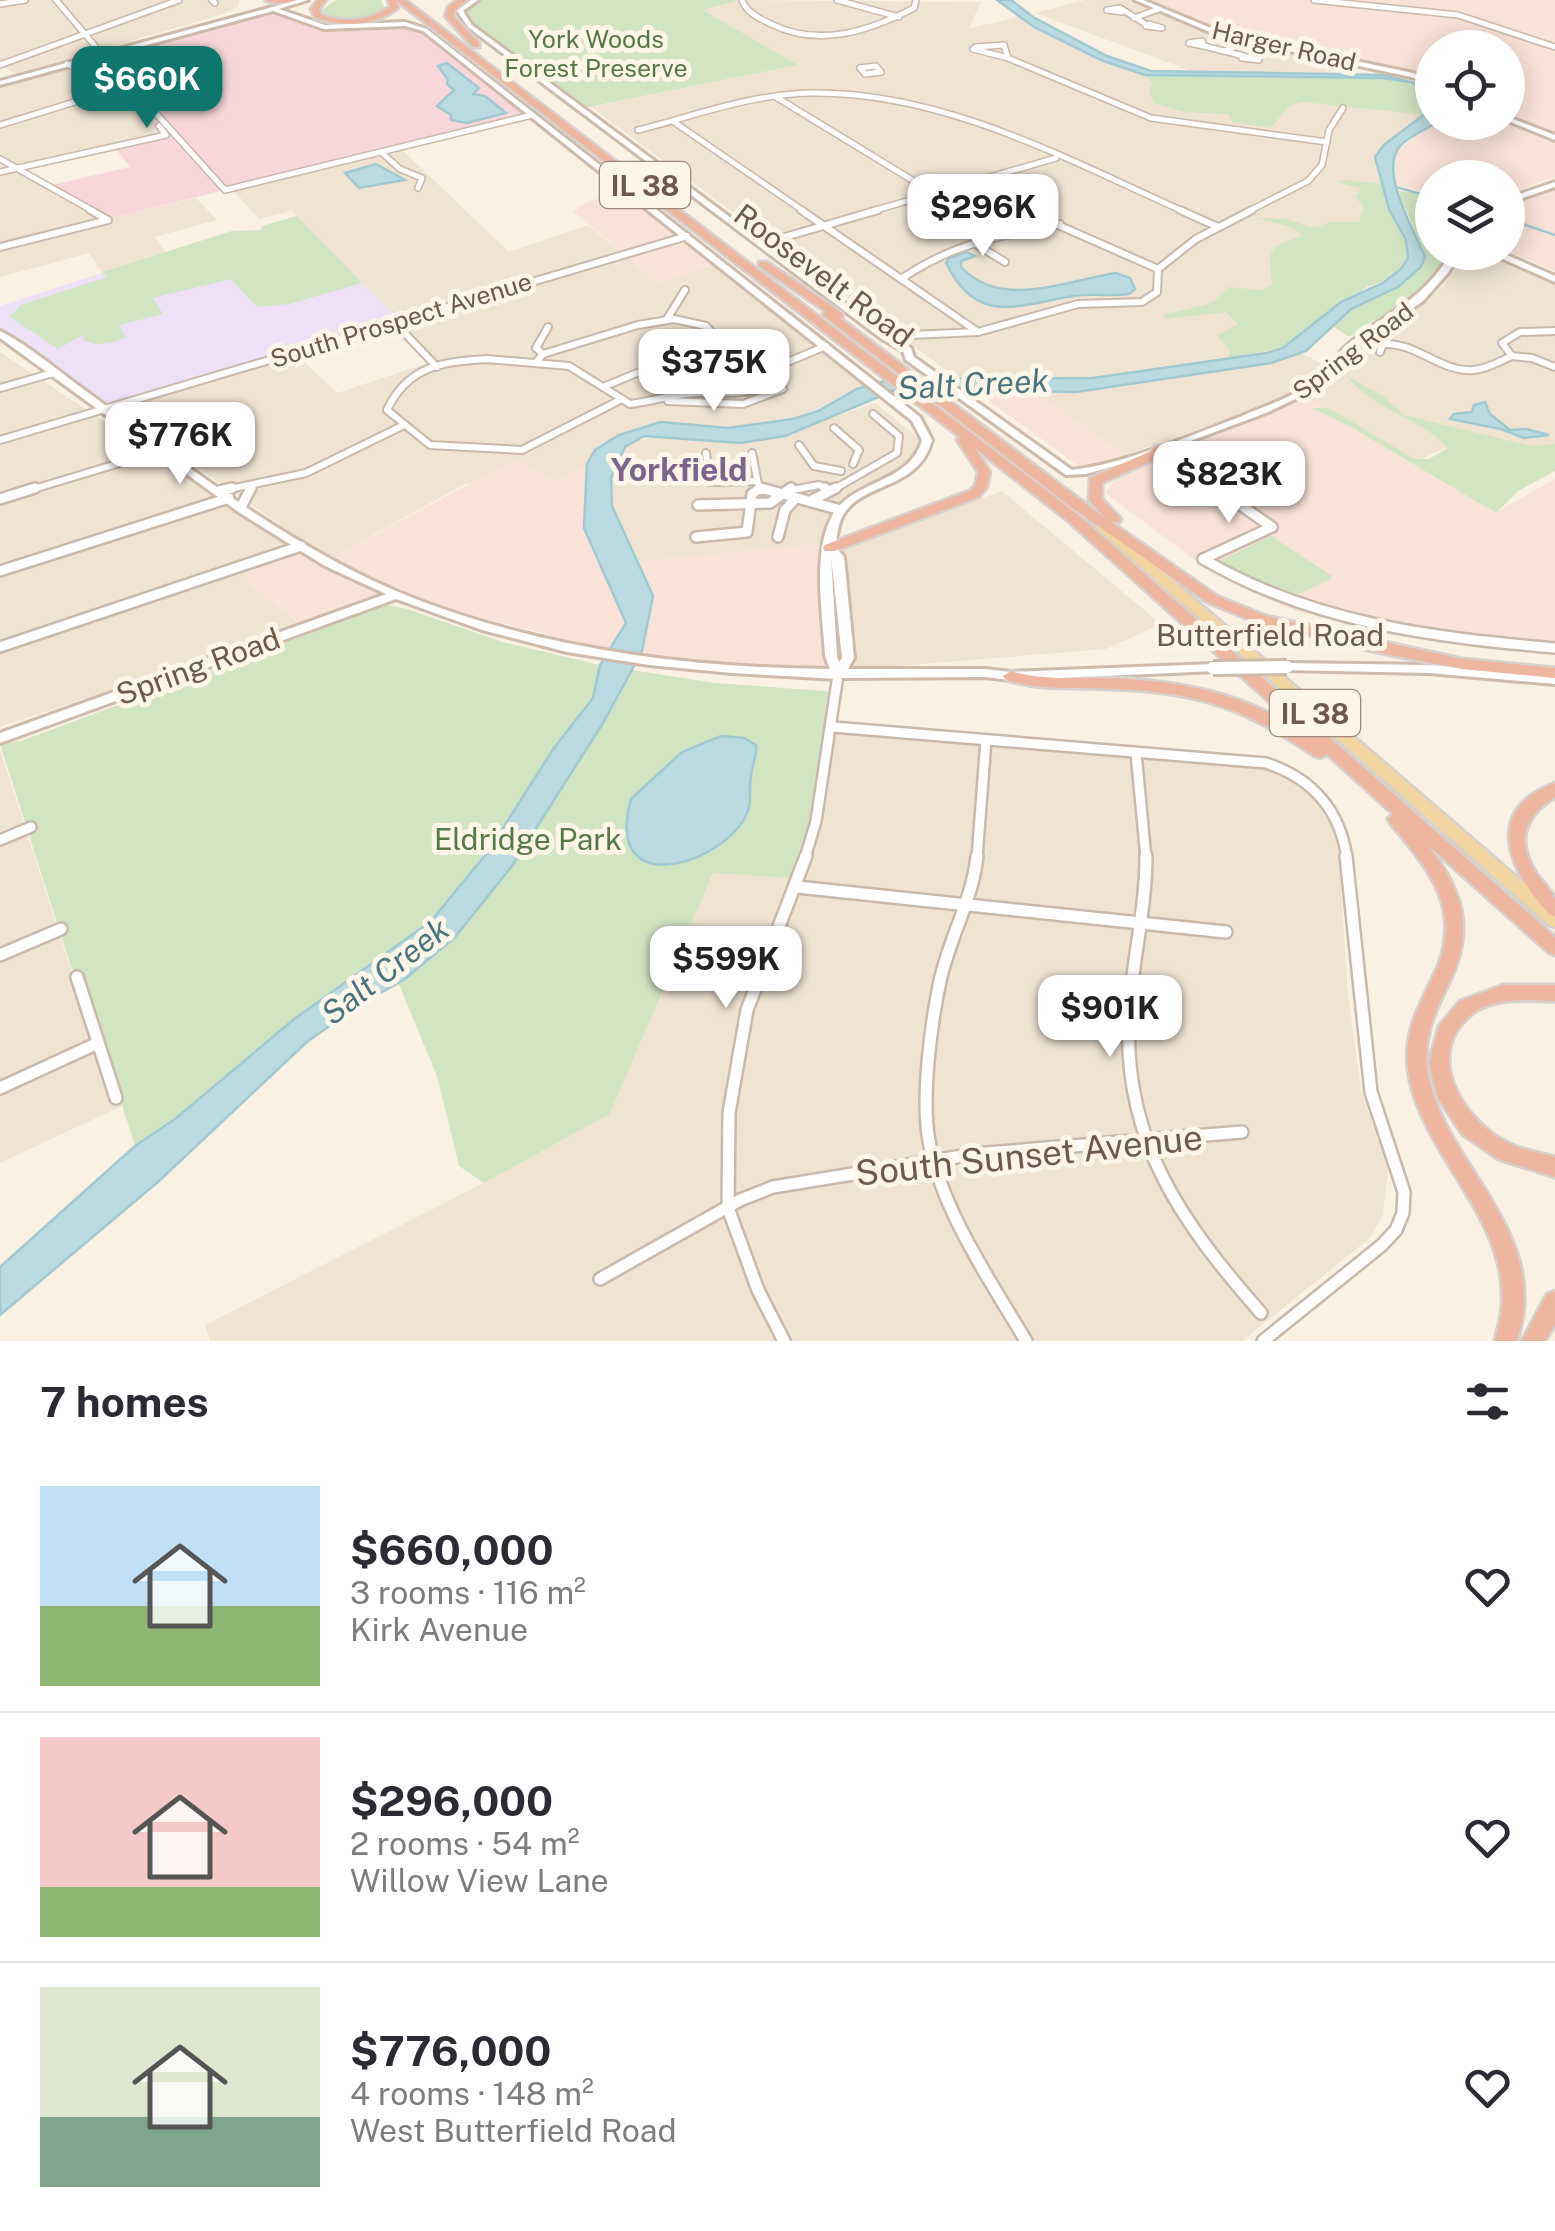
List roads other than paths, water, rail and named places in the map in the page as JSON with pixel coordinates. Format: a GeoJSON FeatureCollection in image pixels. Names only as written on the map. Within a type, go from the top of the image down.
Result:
{"type":"FeatureCollection","features":[{"type":"Feature","properties":{"kind":"highway"},"geometry":{"type":"LineString","coordinates":[[266,2],[294,0]]}},
{"type":"Feature","properties":{"kind":"highway"},"geometry":{"type":"LineString","coordinates":[[322,0],[315,9],[318,16],[348,22],[386,14],[394,8],[392,0]]}},
{"type":"Feature","properties":{"kind":"highway","name":"Roosevelt Road"},"geometry":{"type":"LineString","coordinates":[[400,0],[1072,517],[1555,948]]}},
{"type":"Feature","properties":{"kind":"highway","name":"Roosevelt Road"},"geometry":{"type":"LineString","coordinates":[[412,0],[940,397],[1076,504]]}},
{"type":"Feature","properties":{"kind":"highway"},"geometry":{"type":"LineString","coordinates":[[463,0],[451,9],[450,16],[476,45]]}},
{"type":"Feature","properties":{"kind":"highway"},"geometry":{"type":"LineString","coordinates":[[763,264],[875,340],[909,358]]}},
{"type":"Feature","properties":{"kind":"highway"},"geometry":{"type":"LineString","coordinates":[[830,548],[962,500],[981,487],[984,472],[976,455],[922,398]]}},
{"type":"Feature","properties":{"kind":"highway"},"geometry":{"type":"LineString","coordinates":[[1158,449],[1156,454],[1102,476],[1095,482],[1094,494],[1100,506],[1175,576]]}},
{"type":"Feature","properties":{"kind":"highway"},"geometry":{"type":"LineString","coordinates":[[1076,504],[1175,576],[1212,599],[1262,620],[1462,664]]}},
{"type":"Feature","properties":{"kind":"highway","name":"Butterfield Road"},"geometry":{"type":"LineString","coordinates":[[1462,664],[1555,674]]}},
{"type":"Feature","properties":{"kind":"highway"},"geometry":{"type":"LineString","coordinates":[[1012,676],[1028,682],[1168,686],[1210,692],[1274,720],[1380,795],[1434,866],[1454,908],[1454,948],[1422,1015],[1415,1045],[1420,1083],[1435,1120],[1495,1224],[1512,1280],[1506,1341]]}},
{"type":"Feature","properties":{"kind":"highway"},"geometry":{"type":"LineString","coordinates":[[1555,789],[1537,798],[1521,816],[1515,840],[1530,879],[1555,908]]}},
{"type":"Feature","properties":{"kind":"highway"},"geometry":{"type":"LineString","coordinates":[[1555,993],[1504,993],[1466,1008],[1447,1028],[1439,1065],[1446,1095],[1460,1122],[1494,1148],[1526,1163],[1555,1167]]}},
{"type":"Feature","properties":{"kind":"highway"},"geometry":{"type":"LineString","coordinates":[[1533,1341],[1555,1302]]}},
{"type":"Feature","properties":{"kind":"main road","name":"Roosevelt Road"},"geometry":{"type":"LineString","coordinates":[[1076,504],[1555,920]]}},
{"type":"Feature","properties":{"kind":"street"},"geometry":{"type":"LineString","coordinates":[[0,4],[24,0]]}},
{"type":"Feature","properties":{"kind":"street"},"geometry":{"type":"LineString","coordinates":[[56,0],[95,46]]}},
{"type":"Feature","properties":{"kind":"street"},"geometry":{"type":"LineString","coordinates":[[0,65],[179,0]]}},
{"type":"Feature","properties":{"kind":"street"},"geometry":{"type":"LineString","coordinates":[[0,82],[266,2],[305,0]]}},
{"type":"Feature","properties":{"kind":"street","name":"Spring Road"},"geometry":{"type":"LineString","coordinates":[[475,0],[460,11],[465,21],[885,337],[908,350],[909,358],[1070,473],[1080,474],[1158,449],[1284,403],[1306,390],[1352,346],[1435,288],[1446,270]]}},
{"type":"Feature","properties":{"kind":"street"},"geometry":{"type":"LineString","coordinates":[[742,0],[749,12],[777,29],[806,36],[867,30],[914,8],[916,0]]}},
{"type":"Feature","properties":{"kind":"street"},"geometry":{"type":"LineString","coordinates":[[837,0],[898,17]]}},
{"type":"Feature","properties":{"kind":"street","name":"Harger Road"},"geometry":{"type":"LineString","coordinates":[[1138,0],[1208,30],[1415,77]]}},
{"type":"Feature","properties":{"kind":"street"},"geometry":{"type":"LineString","coordinates":[[1314,0],[1453,14],[1555,44]]}},
{"type":"Feature","properties":{"kind":"street"},"geometry":{"type":"LineString","coordinates":[[266,2],[324,26],[405,24],[422,28],[891,397],[924,430],[924,454],[914,465],[841,510],[830,529],[830,548],[824,557],[831,656],[838,675],[833,727],[816,821],[797,887],[747,1010],[738,1046],[728,1113],[728,1208],[758,1290],[784,1341]]}},
{"type":"Feature","properties":{"kind":"street"},"geometry":{"type":"LineString","coordinates":[[1134,18],[1159,9]]}},
{"type":"Feature","properties":{"kind":"street"},"geometry":{"type":"LineString","coordinates":[[1122,12],[1147,25]]}},
{"type":"Feature","properties":{"kind":"street"},"geometry":{"type":"LineString","coordinates":[[1222,52],[1249,41]]}},
{"type":"Feature","properties":{"kind":"street"},"geometry":{"type":"LineString","coordinates":[[1008,58],[1004,44],[973,49],[1008,58],[1146,117],[1326,142]]}},
{"type":"Feature","properties":{"kind":"street"},"geometry":{"type":"LineString","coordinates":[[1204,46],[1244,56]]}},
{"type":"Feature","properties":{"kind":"street"},"geometry":{"type":"LineString","coordinates":[[66,64],[83,72],[125,80],[225,190],[532,116]]}},
{"type":"Feature","properties":{"kind":"street"},"geometry":{"type":"LineString","coordinates":[[881,72],[881,98]]}},
{"type":"Feature","properties":{"kind":"street"},"geometry":{"type":"LineString","coordinates":[[0,125],[122,87],[166,135],[0,172]]}},
{"type":"Feature","properties":{"kind":"street"},"geometry":{"type":"LineString","coordinates":[[638,130],[776,97],[820,92],[881,98],[950,113],[1218,226]]}},
{"type":"Feature","properties":{"kind":"street"},"geometry":{"type":"LineString","coordinates":[[776,97],[934,194]]}},
{"type":"Feature","properties":{"kind":"street"},"geometry":{"type":"LineString","coordinates":[[1158,269],[1218,226],[1308,181],[1322,166],[1326,142],[1343,108]]}},
{"type":"Feature","properties":{"kind":"street"},"geometry":{"type":"LineString","coordinates":[[674,122],[978,332]]}},
{"type":"Feature","properties":{"kind":"street"},"geometry":{"type":"LineString","coordinates":[[1525,126],[1555,138]]}},
{"type":"Feature","properties":{"kind":"street"},"geometry":{"type":"LineString","coordinates":[[382,153],[400,169],[422,178],[418,188]]}},
{"type":"Feature","properties":{"kind":"street"},"geometry":{"type":"LineString","coordinates":[[761,244],[1058,158]]}},
{"type":"Feature","properties":{"kind":"street"},"geometry":{"type":"LineString","coordinates":[[0,159],[108,220],[0,247]]}},
{"type":"Feature","properties":{"kind":"street"},"geometry":{"type":"LineString","coordinates":[[985,179],[993,196]]}},
{"type":"Feature","properties":{"kind":"street"},"geometry":{"type":"LineString","coordinates":[[1525,192],[1555,181]]}},
{"type":"Feature","properties":{"kind":"street"},"geometry":{"type":"LineString","coordinates":[[953,188],[993,196],[1158,269]]}},
{"type":"Feature","properties":{"kind":"street"},"geometry":{"type":"LineString","coordinates":[[901,279],[929,257],[1060,224]]}},
{"type":"Feature","properties":{"kind":"street","name":"South Prospect Avenue"},"geometry":{"type":"LineString","coordinates":[[0,440],[687,236]]}},
{"type":"Feature","properties":{"kind":"street"},"geometry":{"type":"LineString","coordinates":[[974,243],[1006,262]]}},
{"type":"Feature","properties":{"kind":"street"},"geometry":{"type":"LineString","coordinates":[[1525,261],[1555,276]]}},
{"type":"Feature","properties":{"kind":"street"},"geometry":{"type":"LineString","coordinates":[[1525,265],[1555,276]]}},
{"type":"Feature","properties":{"kind":"street"},"geometry":{"type":"LineString","coordinates":[[910,335],[978,332],[1078,304],[1147,300],[1157,292],[1158,269]]}},
{"type":"Feature","properties":{"kind":"street"},"geometry":{"type":"LineString","coordinates":[[667,319],[684,290]]}},
{"type":"Feature","properties":{"kind":"street"},"geometry":{"type":"LineString","coordinates":[[623,399],[522,450],[430,444],[402,426],[387,410],[396,386],[434,364],[540,358],[667,319],[706,326],[734,354]]}},
{"type":"Feature","properties":{"kind":"street"},"geometry":{"type":"LineString","coordinates":[[394,322],[434,364]]}},
{"type":"Feature","properties":{"kind":"street"},"geometry":{"type":"LineString","coordinates":[[540,358],[536,348],[548,327]]}},
{"type":"Feature","properties":{"kind":"street"},"geometry":{"type":"LineString","coordinates":[[1512,356],[1502,346],[1508,336],[1555,331]]}},
{"type":"Feature","properties":{"kind":"street","name":"Butterfield Road"},"geometry":{"type":"LineString","coordinates":[[2,337],[302,546],[396,594],[490,627],[645,662],[762,674],[1012,676],[1208,665]]}},
{"type":"Feature","properties":{"kind":"street"},"geometry":{"type":"LineString","coordinates":[[752,360],[763,337]]}},
{"type":"Feature","properties":{"kind":"street"},"geometry":{"type":"LineString","coordinates":[[1380,352],[1383,344],[1398,343],[1445,364],[1472,370],[1512,356],[1532,358],[1555,367]]}},
{"type":"Feature","properties":{"kind":"street"},"geometry":{"type":"LineString","coordinates":[[603,387],[662,360],[734,354],[785,363],[826,346]]}},
{"type":"Feature","properties":{"kind":"street"},"geometry":{"type":"LineString","coordinates":[[540,358],[569,366],[630,404],[665,400],[744,404],[783,388],[776,378],[785,363]]}},
{"type":"Feature","properties":{"kind":"street"},"geometry":{"type":"LineString","coordinates":[[0,388],[54,373]]}},
{"type":"Feature","properties":{"kind":"street"},"geometry":{"type":"LineString","coordinates":[[812,500],[862,478],[897,453],[900,440],[873,414]]}},
{"type":"Feature","properties":{"kind":"street"},"geometry":{"type":"LineString","coordinates":[[0,571],[272,478],[318,468],[402,426]]}},
{"type":"Feature","properties":{"kind":"street"},"geometry":{"type":"LineString","coordinates":[[834,428],[859,450],[853,464],[841,471]]}},
{"type":"Feature","properties":{"kind":"street"},"geometry":{"type":"LineString","coordinates":[[799,444],[814,466],[841,471],[851,480]]}},
{"type":"Feature","properties":{"kind":"street"},"geometry":{"type":"LineString","coordinates":[[1158,449],[1272,527],[1203,559],[1250,587],[1298,608],[1414,633],[1555,648]]}},
{"type":"Feature","properties":{"kind":"street"},"geometry":{"type":"LineString","coordinates":[[0,500],[163,450]]}},
{"type":"Feature","properties":{"kind":"street"},"geometry":{"type":"LineString","coordinates":[[706,453],[710,482],[758,484],[794,500],[812,500],[841,510]]}},
{"type":"Feature","properties":{"kind":"street"},"geometry":{"type":"LineString","coordinates":[[696,537],[747,532],[756,501],[752,494],[758,484],[752,453]]}},
{"type":"Feature","properties":{"kind":"street"},"geometry":{"type":"LineString","coordinates":[[853,464],[869,470]]}},
{"type":"Feature","properties":{"kind":"street"},"geometry":{"type":"LineString","coordinates":[[698,505],[773,502],[778,494],[793,487],[819,485],[830,490]]}},
{"type":"Feature","properties":{"kind":"street"},"geometry":{"type":"LineString","coordinates":[[241,507],[252,487]]}},
{"type":"Feature","properties":{"kind":"street"},"geometry":{"type":"LineString","coordinates":[[778,537],[785,510],[794,500]]}},
{"type":"Feature","properties":{"kind":"street"},"geometry":{"type":"LineString","coordinates":[[0,647],[302,546]]}},
{"type":"Feature","properties":{"kind":"street","name":"Spring Road"},"geometry":{"type":"LineString","coordinates":[[0,738],[396,594]]}},
{"type":"Feature","properties":{"kind":"street","name":"Butterfield Road"},"geometry":{"type":"LineString","coordinates":[[1283,663],[1555,674]]}},
{"type":"Feature","properties":{"kind":"street","name":"Butterfield Road"},"geometry":{"type":"LineString","coordinates":[[985,673],[1009,668],[1462,664]]}},
{"type":"Feature","properties":{"kind":"street"},"geometry":{"type":"LineString","coordinates":[[833,727],[1266,762],[1304,781],[1328,803],[1342,827],[1368,1075],[1379,1118],[1400,1171],[1403,1213],[1396,1230],[1382,1244],[1263,1341]]}},
{"type":"Feature","properties":{"kind":"street"},"geometry":{"type":"LineString","coordinates":[[986,740],[978,848],[965,905],[941,975],[930,1035],[927,1123],[933,1160],[977,1258],[1026,1341]]}},
{"type":"Feature","properties":{"kind":"street"},"geometry":{"type":"LineString","coordinates":[[1136,753],[1145,867],[1128,1025],[1136,1109],[1145,1142],[1195,1229],[1260,1314]]}},
{"type":"Feature","properties":{"kind":"street"},"geometry":{"type":"LineString","coordinates":[[0,840],[31,828]]}},
{"type":"Feature","properties":{"kind":"street"},"geometry":{"type":"LineString","coordinates":[[797,887],[1226,932]]}},
{"type":"Feature","properties":{"kind":"street"},"geometry":{"type":"LineString","coordinates":[[0,955],[61,930]]}},
{"type":"Feature","properties":{"kind":"street"},"geometry":{"type":"LineString","coordinates":[[78,977],[116,1098]]}},
{"type":"Feature","properties":{"kind":"street"},"geometry":{"type":"LineString","coordinates":[[0,1088],[98,1044]]}},
{"type":"Feature","properties":{"kind":"street","name":"South Sunset Avenue"},"geometry":{"type":"LineString","coordinates":[[600,1280],[772,1187],[933,1160],[1242,1132]]}},
{"type":"Feature","properties":{"kind":"water"},"geometry":{"type":"Polygon","coordinates":[[[997,0],[1011,0],[1033,17],[1107,56],[1151,71],[1384,75],[1408,82],[1382,78],[1145,75],[1101,60],[1034,27],[997,0]]]}},
{"type":"Feature","properties":{"kind":"water"},"geometry":{"type":"Polygon","coordinates":[[[447,63],[479,88],[473,94],[485,96],[506,113],[467,123],[451,120],[451,115],[437,106],[454,90],[438,66],[447,63]]]}},
{"type":"Feature","properties":{"kind":"water","name":"Salt Creek"},"geometry":{"type":"Polygon","coordinates":[[[1415,121],[1415,135],[1401,145],[1393,169],[1400,200],[1415,234],[1418,270],[1398,287],[1351,309],[1306,351],[1271,363],[1076,392],[900,388],[785,436],[740,443],[644,436],[625,447],[611,478],[612,506],[653,596],[642,651],[603,723],[512,866],[455,937],[405,979],[308,1041],[159,1181],[0,1315],[0,1267],[135,1146],[175,1119],[293,1020],[431,921],[487,853],[554,748],[593,698],[600,665],[626,623],[584,528],[587,464],[595,450],[619,435],[661,422],[728,428],[793,419],[818,411],[857,389],[891,379],[1093,378],[1283,348],[1341,302],[1383,283],[1408,258],[1406,240],[1389,209],[1375,157],[1415,121]]]}},
{"type":"Feature","properties":{"kind":"water"},"geometry":{"type":"Polygon","coordinates":[[[376,164],[405,180],[359,188],[345,173],[376,164]]]}},
{"type":"Feature","properties":{"kind":"water"},"geometry":{"type":"Polygon","coordinates":[[[967,252],[975,256],[961,261],[961,267],[977,280],[995,287],[1034,289],[1116,273],[1130,278],[1135,289],[1129,294],[1081,295],[1018,306],[986,304],[958,283],[946,263],[949,258],[967,252]]]}},
{"type":"Feature","properties":{"kind":"water"},"geometry":{"type":"Polygon","coordinates":[[[1485,402],[1490,414],[1510,430],[1526,429],[1549,435],[1524,438],[1450,419],[1454,414],[1472,412],[1474,405],[1485,402]]]}},
{"type":"Feature","properties":{"kind":"water"},"geometry":{"type":"Polygon","coordinates":[[[721,736],[744,738],[756,745],[749,807],[739,826],[721,843],[674,864],[652,863],[635,854],[627,833],[631,799],[682,752],[721,736]]]}},
{"type":"Feature","properties":{"kind":"waterway"},"geometry":{"type":"LineString","coordinates":[[1396,187],[1415,192]]}},
{"type":"Feature","properties":{"kind":"waterway"},"geometry":{"type":"LineString","coordinates":[[1525,225],[1555,235]]}},
{"type":"Feature","properties":{"kind":"district","name":"Yorkfield"},"geometry":{"type":"Point","coordinates":[679,469]}},
{"type":"Feature","properties":{"kind":"park label","name":"York Woods Forest Preserve"},"geometry":{"type":"Point","coordinates":[596,54]}},
{"type":"Feature","properties":{"kind":"park label","name":"Eldridge Park"},"geometry":{"type":"Point","coordinates":[528,839]}}]}
